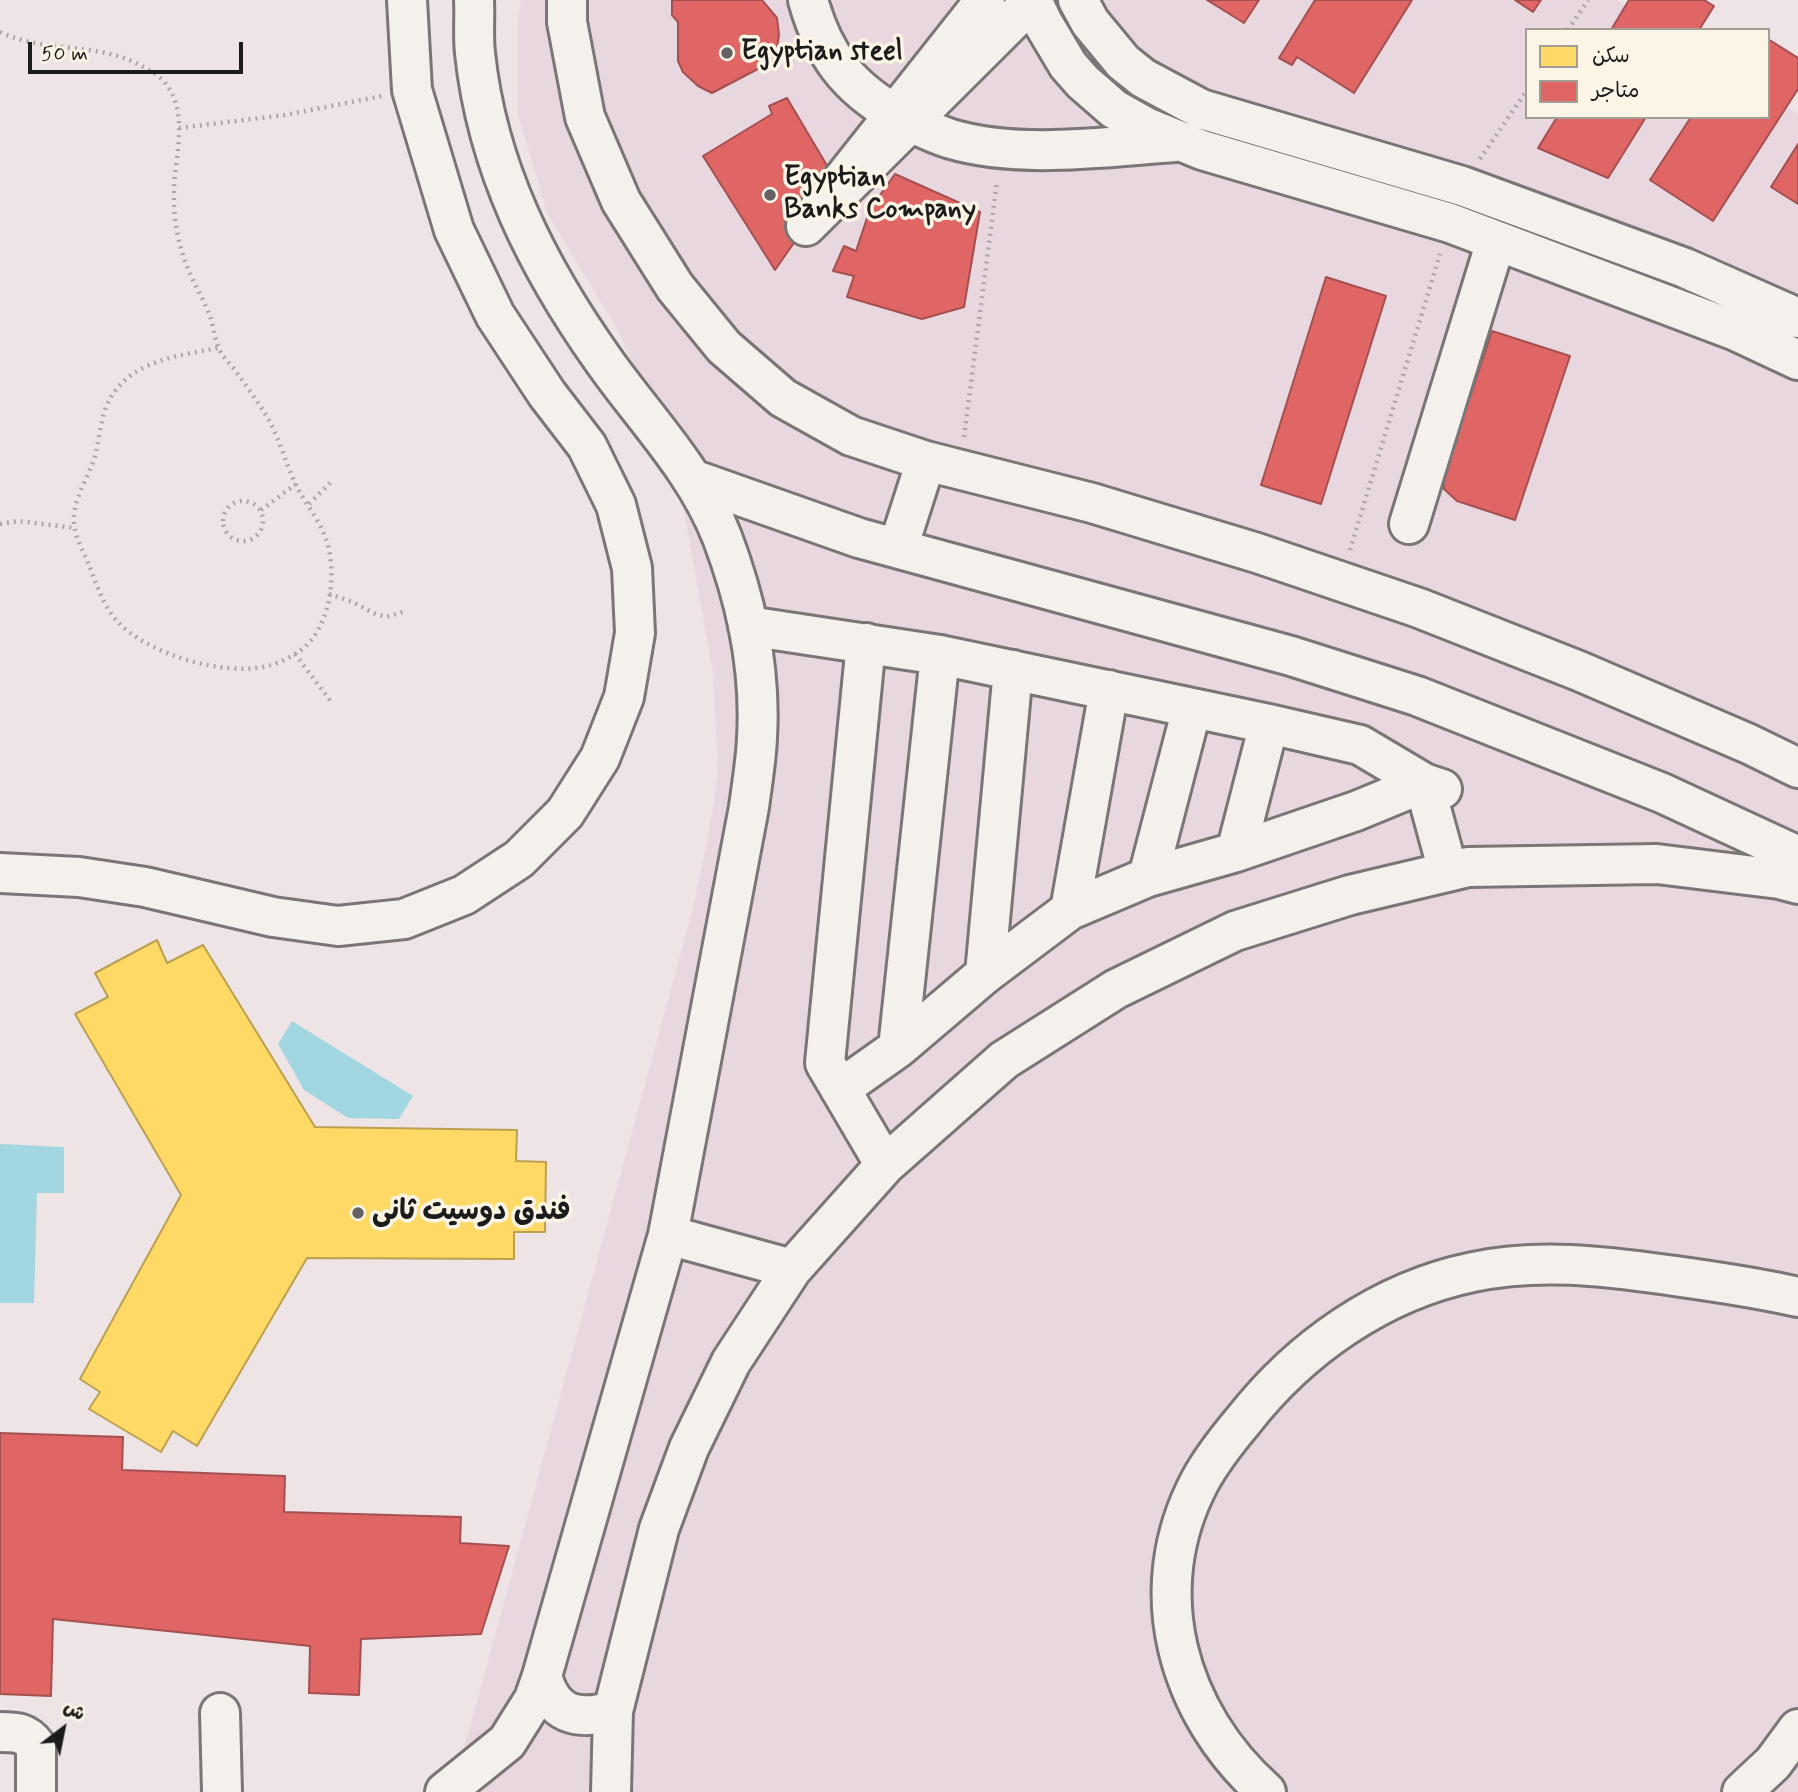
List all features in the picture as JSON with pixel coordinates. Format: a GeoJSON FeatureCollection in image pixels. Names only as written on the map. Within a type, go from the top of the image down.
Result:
{"type":"FeatureCollection","features":[{"type":"Feature","properties":{"kind":"street"},"geometry":{"type":"LineString","coordinates":[[0,873],[79,877],[145,887],[273,918],[338,926],[404,919],[464,895],[519,859],[565,813],[600,758],[624,697],[635,633],[632,568],[616,505],[587,446],[547,394],[495,315],[454,230],[412,90],[407,0]]}},
{"type":"Feature","properties":{"kind":"street"},"geometry":{"type":"LineString","coordinates":[[445,1792],[507,1742],[534,1699],[542,1676],[668,1235],[749,807],[757,738],[751,641],[743,600],[721,534],[692,479],[605,363],[552,283],[516,210],[489,133],[475,52],[474,0]]}},
{"type":"Feature","properties":{"kind":"street"},"geometry":{"type":"LineString","coordinates":[[568,0],[567,22],[585,117],[621,201],[675,287],[724,346],[783,398],[851,436],[943,465],[1105,507],[1257,552],[1419,608],[1579,671],[1749,744],[1798,768]]}},
{"type":"Feature","properties":{"kind":"street"},"geometry":{"type":"LineString","coordinates":[[808,0],[814,24],[825,47],[848,78],[877,103],[923,129],[950,139],[1001,148],[1041,151],[1178,142]]}},
{"type":"Feature","properties":{"kind":"street"},"geometry":{"type":"LineString","coordinates":[[985,0],[806,226],[1033,0],[1043,23],[1069,65],[1098,97],[1146,127],[1178,142],[1450,223],[1735,331],[1798,360]]}},
{"type":"Feature","properties":{"kind":"street"},"geometry":{"type":"LineString","coordinates":[[1078,0],[1090,22],[1123,62],[1143,78],[1201,109],[1462,186],[1685,268],[1798,318]]}},
{"type":"Feature","properties":{"kind":"street"},"geometry":{"type":"LineString","coordinates":[[1450,223],[1462,186]]}},
{"type":"Feature","properties":{"kind":"street"},"geometry":{"type":"LineString","coordinates":[[1409,524],[1496,241]]}},
{"type":"Feature","properties":{"kind":"street"},"geometry":{"type":"LineString","coordinates":[[898,548],[943,465]]}},
{"type":"Feature","properties":{"kind":"street"},"geometry":{"type":"LineString","coordinates":[[692,479],[848,534],[1278,652],[1417,696],[1650,788],[1798,856]]}},
{"type":"Feature","properties":{"kind":"street"},"geometry":{"type":"LineString","coordinates":[[751,641],[864,653],[940,654],[1360,746],[1438,787],[1458,869]]}},
{"type":"Feature","properties":{"kind":"street"},"geometry":{"type":"LineString","coordinates":[[864,653],[825,1063],[846,1085],[893,1158]]}},
{"type":"Feature","properties":{"kind":"street"},"geometry":{"type":"LineString","coordinates":[[898,1048],[940,654]]}},
{"type":"Feature","properties":{"kind":"street"},"geometry":{"type":"LineString","coordinates":[[985,974],[1013,670]]}},
{"type":"Feature","properties":{"kind":"street"},"geometry":{"type":"LineString","coordinates":[[1070,910],[1109,690]]}},
{"type":"Feature","properties":{"kind":"street"},"geometry":{"type":"LineString","coordinates":[[1147,877],[1192,708]]}},
{"type":"Feature","properties":{"kind":"street"},"geometry":{"type":"LineString","coordinates":[[1236,852],[1269,724]]}},
{"type":"Feature","properties":{"kind":"street"},"geometry":{"type":"LineString","coordinates":[[1356,811],[1360,746]]}},
{"type":"Feature","properties":{"kind":"street"},"geometry":{"type":"LineString","coordinates":[[846,1085],[898,1048],[985,974],[1070,910],[1147,877],[1236,852],[1356,811],[1438,787]]}},
{"type":"Feature","properties":{"kind":"street"},"geometry":{"type":"LineString","coordinates":[[611,1792],[613,1711],[659,1529],[689,1448],[731,1362],[792,1269],[893,1158],[1004,1060],[1116,989],[1236,932],[1350,895],[1458,869],[1657,864],[1779,879],[1798,884]]}},
{"type":"Feature","properties":{"kind":"street"},"geometry":{"type":"LineString","coordinates":[[668,1235],[792,1269]]}},
{"type":"Feature","properties":{"kind":"street"},"geometry":{"type":"LineString","coordinates":[[1266,1792],[1226,1749],[1201,1712],[1188,1685],[1179,1656],[1172,1596],[1179,1537],[1200,1482],[1225,1443],[1282,1376],[1321,1343],[1372,1310],[1405,1294],[1474,1272],[1548,1264],[1587,1264],[1722,1282],[1798,1297]]}},
{"type":"Feature","properties":{"kind":"street"},"geometry":{"type":"LineString","coordinates":[[542,1676],[547,1694],[560,1708],[577,1716],[595,1716],[613,1711]]}},
{"type":"Feature","properties":{"kind":"street"},"geometry":{"type":"LineString","coordinates":[[220,1713],[222,1792]]}},
{"type":"Feature","properties":{"kind":"street"},"geometry":{"type":"LineString","coordinates":[[1742,1792],[1773,1763],[1798,1730]]}},
{"type":"Feature","properties":{"kind":"street"},"geometry":{"type":"LineString","coordinates":[[0,1732],[17,1732],[36,1746],[36,1792]]}},
{"type":"Feature","properties":{"kind":"path"},"geometry":{"type":"LineString","coordinates":[[1569,28],[1588,0]]}},
{"type":"Feature","properties":{"kind":"path"},"geometry":{"type":"LineString","coordinates":[[0,32],[34,44],[91,49],[121,56],[148,69],[165,83],[177,107],[179,128],[174,190],[180,249],[206,307],[218,348],[267,415],[296,484],[326,537],[331,574],[328,609],[319,629],[304,648],[268,666],[243,669],[213,666],[179,657],[154,647],[116,620],[103,600],[76,536],[74,519],[76,504],[92,467],[107,405],[114,393],[128,377],[162,359],[218,348]]}},
{"type":"Feature","properties":{"kind":"path"},"geometry":{"type":"LineString","coordinates":[[179,128],[285,116],[412,90]]}},
{"type":"Feature","properties":{"kind":"path"},"geometry":{"type":"LineString","coordinates":[[1462,186],[1525,93]]}},
{"type":"Feature","properties":{"kind":"path"},"geometry":{"type":"LineString","coordinates":[[943,465],[1001,148]]}},
{"type":"Feature","properties":{"kind":"path"},"geometry":{"type":"LineString","coordinates":[[1340,581],[1450,223]]}},
{"type":"Feature","properties":{"kind":"path"},"geometry":{"type":"LineString","coordinates":[[309,504],[332,481]]}},
{"type":"Feature","properties":{"kind":"path"},"geometry":{"type":"LineString","coordinates":[[261,510],[296,484]]}},
{"type":"Feature","properties":{"kind":"path"},"geometry":{"type":"LineString","coordinates":[[245,500],[254,503],[261,510],[264,518],[262,528],[258,536],[250,540],[232,539],[222,524],[223,514],[228,506],[236,502],[245,500]]}},
{"type":"Feature","properties":{"kind":"path"},"geometry":{"type":"LineString","coordinates":[[0,524],[19,522],[75,528]]}},
{"type":"Feature","properties":{"kind":"path"},"geometry":{"type":"LineString","coordinates":[[329,594],[386,617],[406,611]]}},
{"type":"Feature","properties":{"kind":"path"},"geometry":{"type":"LineString","coordinates":[[295,654],[332,703]]}},
{"type":"Feature","properties":{"kind":"shaded area"},"geometry":{"type":"Polygon","coordinates":[[[521,0],[1617,0],[1661,28],[1525,28],[1525,119],[1770,119],[1770,97],[1798,114],[1798,1792],[446,1792],[467,1738],[691,916],[708,839],[718,772],[713,672],[675,461],[618,330],[547,213],[518,114],[518,21],[521,0]]]}},
{"type":"Feature","properties":{"kind":"water"},"geometry":{"type":"Polygon","coordinates":[[[292,1021],[413,1096],[399,1119],[348,1118],[304,1090],[278,1044],[292,1021]]]}},
{"type":"Feature","properties":{"kind":"water"},"geometry":{"type":"Polygon","coordinates":[[[0,1144],[64,1147],[64,1193],[37,1193],[34,1303],[0,1303],[0,1144]]]}},
{"type":"Feature","properties":{"kind":"building: سكن","name":"فندق دوسيت ثانى"},"geometry":{"type":"Polygon","coordinates":[[[157,940],[167,963],[203,945],[315,1127],[517,1130],[516,1161],[546,1162],[545,1232],[514,1232],[514,1259],[307,1258],[197,1446],[173,1431],[161,1452],[89,1409],[100,1392],[80,1379],[181,1195],[75,1014],[108,997],[95,973],[157,940]]]}},
{"type":"Feature","properties":{"kind":"building: متاجر","name":"Egyptian steel"},"geometry":{"type":"Polygon","coordinates":[[[672,0],[762,0],[777,18],[779,35],[775,60],[712,93],[698,86],[683,72],[678,61],[678,22],[672,15],[672,0]]]}},
{"type":"Feature","properties":{"kind":"building: متاجر"},"geometry":{"type":"Polygon","coordinates":[[[1207,0],[1259,0],[1244,23],[1207,0]]]}},
{"type":"Feature","properties":{"kind":"building: متاجر"},"geometry":{"type":"Polygon","coordinates":[[[1315,0],[1412,0],[1354,93],[1297,57],[1292,65],[1279,58],[1315,0]]]}},
{"type":"Feature","properties":{"kind":"building: متاجر"},"geometry":{"type":"Polygon","coordinates":[[[1515,0],[1541,0],[1533,12],[1515,0]]]}},
{"type":"Feature","properties":{"kind":"building: متاجر"},"geometry":{"type":"Polygon","coordinates":[[[1629,0],[1704,0],[1714,6],[1700,28],[1612,28],[1629,0]]]}},
{"type":"Feature","properties":{"kind":"building: متاجر"},"geometry":{"type":"Polygon","coordinates":[[[1770,40],[1798,58],[1798,89],[1713,221],[1650,180],[1690,119],[1770,119],[1770,40]]]}},
{"type":"Feature","properties":{"kind":"building: متاجر","name":"Egyptian Banks Company"},"geometry":{"type":"Polygon","coordinates":[[[787,98],[829,169],[806,182],[819,207],[775,270],[703,156],[772,114],[769,106],[787,98]]]}},
{"type":"Feature","properties":{"kind":"building: متاجر"},"geometry":{"type":"Polygon","coordinates":[[[1556,119],[1645,119],[1608,178],[1538,148],[1556,119]]]}},
{"type":"Feature","properties":{"kind":"building: متاجر"},"geometry":{"type":"Polygon","coordinates":[[[1798,144],[1798,204],[1771,187],[1798,144]]]}},
{"type":"Feature","properties":{"kind":"building: متاجر"},"geometry":{"type":"Polygon","coordinates":[[[895,174],[980,212],[964,307],[922,319],[847,297],[854,276],[833,271],[844,246],[856,251],[870,209],[895,174]]]}},
{"type":"Feature","properties":{"kind":"building: متاجر"},"geometry":{"type":"Polygon","coordinates":[[[1326,277],[1386,296],[1321,504],[1261,485],[1326,277]]]}},
{"type":"Feature","properties":{"kind":"building: متاجر"},"geometry":{"type":"Polygon","coordinates":[[[1492,331],[1570,356],[1515,520],[1457,501],[1444,489],[1444,476],[1492,331]]]}},
{"type":"Feature","properties":{"kind":"building: متاجر"},"geometry":{"type":"Polygon","coordinates":[[[0,1433],[123,1437],[122,1470],[285,1476],[284,1512],[461,1517],[460,1543],[509,1546],[481,1634],[361,1639],[359,1695],[309,1693],[310,1646],[53,1619],[51,1696],[0,1694],[0,1433]]]}},
{"type":"Feature","properties":{"kind":"place","name":"Egyptian steel"},"geometry":{"type":"Point","coordinates":[727,53]}},
{"type":"Feature","properties":{"kind":"place","name":"Egyptian Banks Company"},"geometry":{"type":"Point","coordinates":[770,195]}},
{"type":"Feature","properties":{"kind":"place","name":"فندق دوسيت ثانى"},"geometry":{"type":"Point","coordinates":[358,1213]}}]}
